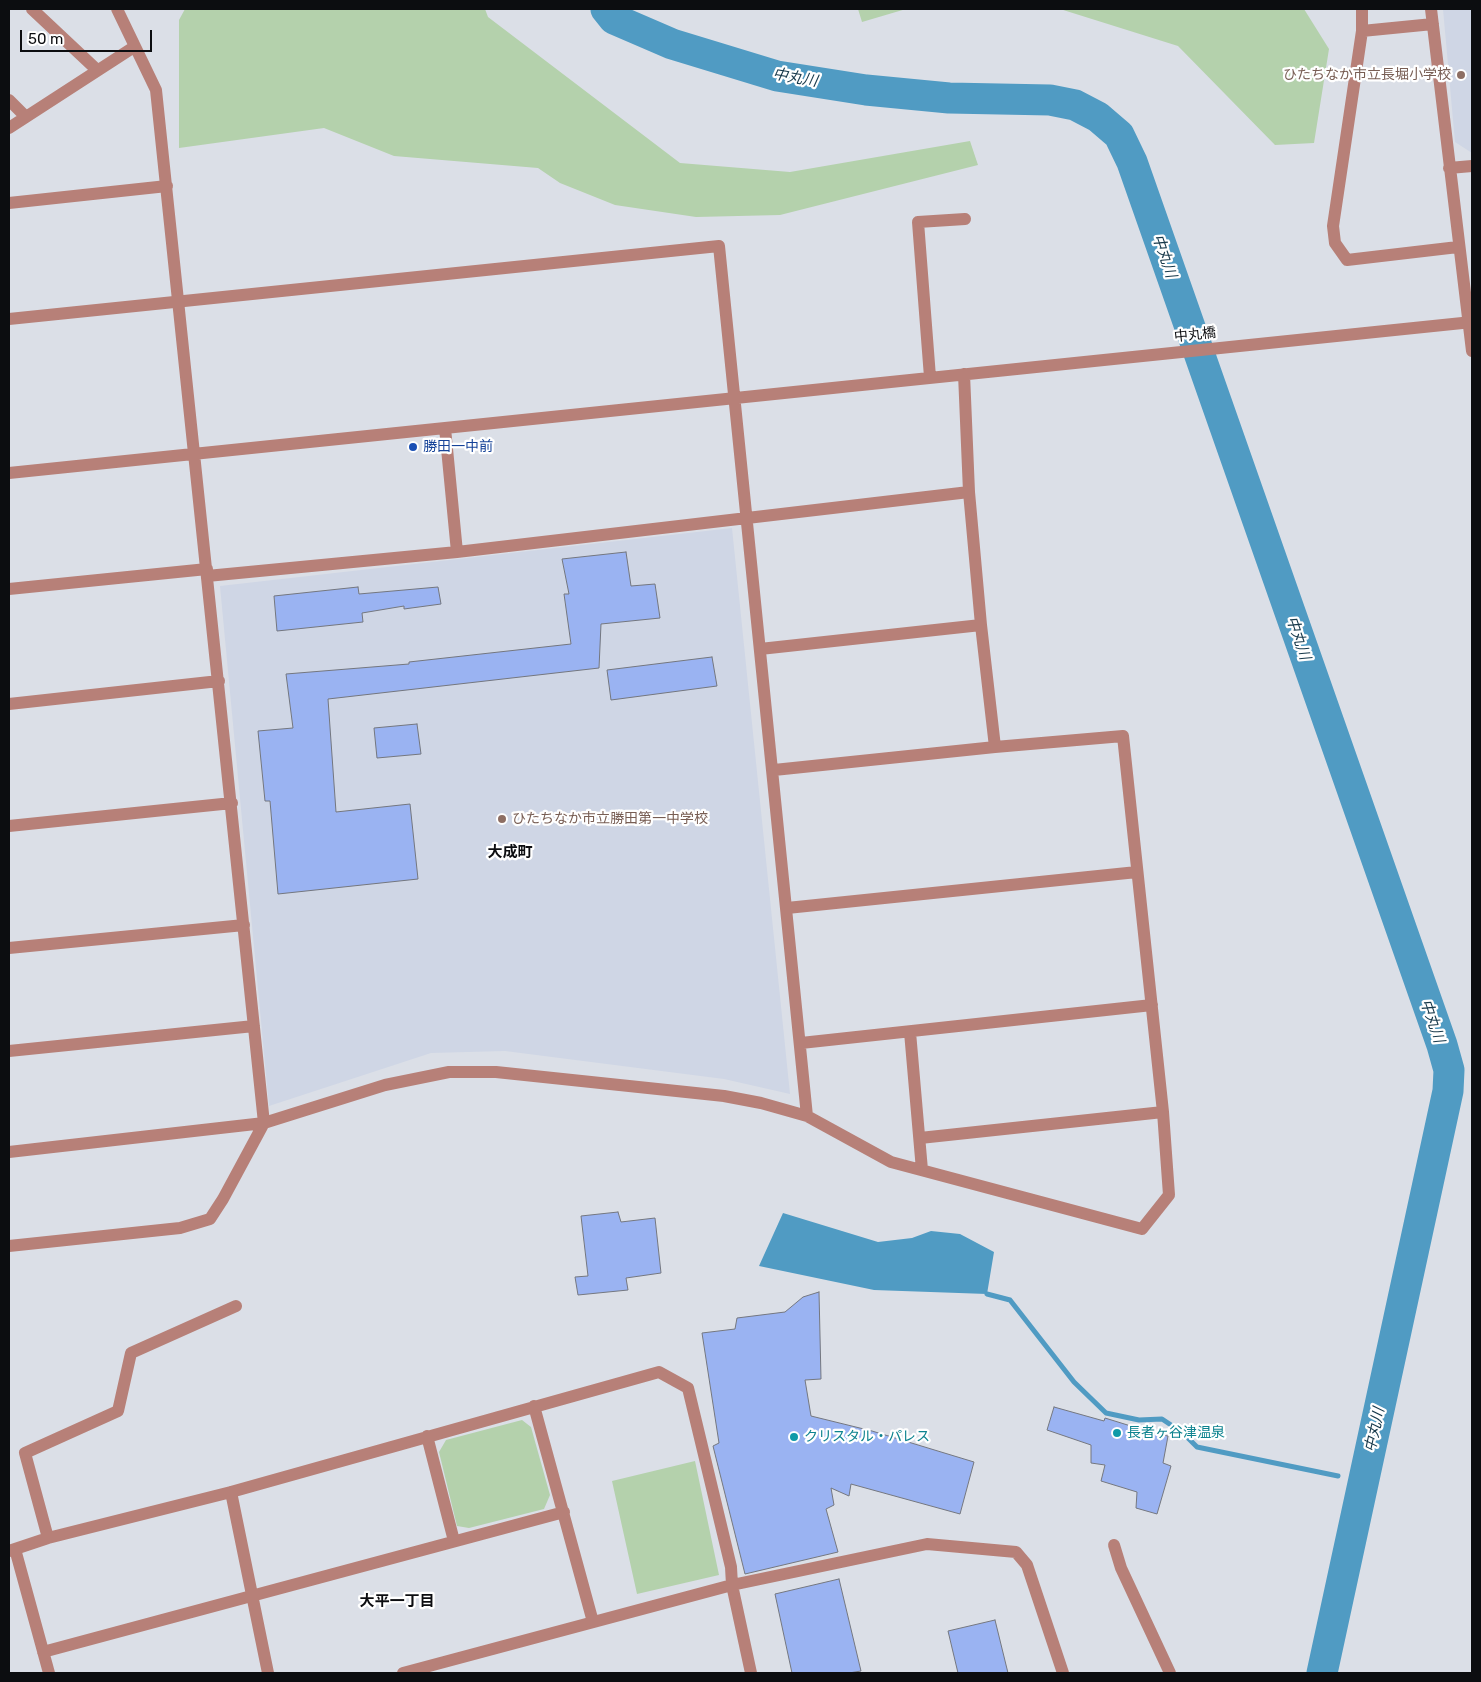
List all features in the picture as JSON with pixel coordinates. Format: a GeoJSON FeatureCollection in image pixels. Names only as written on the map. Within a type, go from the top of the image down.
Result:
{"type":"FeatureCollection","features":[{"type":"Feature","properties":{"kind":"street"},"geometry":{"type":"LineString","coordinates":[[32,9],[97,70]]}},
{"type":"Feature","properties":{"kind":"street"},"geometry":{"type":"LineString","coordinates":[[1362,9],[1362,32],[1333,226],[1335,243],[1347,260],[1458,247]]}},
{"type":"Feature","properties":{"kind":"street"},"geometry":{"type":"LineString","coordinates":[[1431,9],[1458,247],[1470,322],[1472,351]]}},
{"type":"Feature","properties":{"kind":"street"},"geometry":{"type":"LineString","coordinates":[[9,1246],[180,1228],[210,1219],[223,1199],[264,1123],[156,90],[134,47],[122,12]]}},
{"type":"Feature","properties":{"kind":"street"},"geometry":{"type":"LineString","coordinates":[[1362,32],[1433,24]]}},
{"type":"Feature","properties":{"kind":"street"},"geometry":{"type":"LineString","coordinates":[[9,128],[134,47]]}},
{"type":"Feature","properties":{"kind":"street"},"geometry":{"type":"LineString","coordinates":[[9,100],[26,117]]}},
{"type":"Feature","properties":{"kind":"street"},"geometry":{"type":"LineString","coordinates":[[1449,168],[1472,166]]}},
{"type":"Feature","properties":{"kind":"street"},"geometry":{"type":"LineString","coordinates":[[9,203],[167,186]]}},
{"type":"Feature","properties":{"kind":"street"},"geometry":{"type":"LineString","coordinates":[[930,377],[918,222],[966,219]]}},
{"type":"Feature","properties":{"kind":"street"},"geometry":{"type":"LineString","coordinates":[[9,319],[179,300],[719,246],[774,770],[807,1116]]}},
{"type":"Feature","properties":{"kind":"street","name":"中丸橋"},"geometry":{"type":"LineString","coordinates":[[9,473],[1470,322]]}},
{"type":"Feature","properties":{"kind":"street"},"geometry":{"type":"LineString","coordinates":[[964,374],[969,492],[981,625],[995,747]]}},
{"type":"Feature","properties":{"kind":"street"},"geometry":{"type":"LineString","coordinates":[[445,428],[457,552]]}},
{"type":"Feature","properties":{"kind":"street"},"geometry":{"type":"LineString","coordinates":[[9,589],[457,552],[748,516],[969,492]]}},
{"type":"Feature","properties":{"kind":"street"},"geometry":{"type":"LineString","coordinates":[[760,649],[981,625]]}},
{"type":"Feature","properties":{"kind":"street"},"geometry":{"type":"LineString","coordinates":[[9,704],[219,681]]}},
{"type":"Feature","properties":{"kind":"street"},"geometry":{"type":"LineString","coordinates":[[9,1152],[264,1123],[385,1085],[449,1072],[496,1072],[724,1096],[761,1103],[807,1116],[891,1162],[1142,1229],[1169,1195],[1163,1112],[1122,736],[774,770]]}},
{"type":"Feature","properties":{"kind":"street"},"geometry":{"type":"LineString","coordinates":[[9,826],[232,803]]}},
{"type":"Feature","properties":{"kind":"street"},"geometry":{"type":"LineString","coordinates":[[787,908],[1138,872]]}},
{"type":"Feature","properties":{"kind":"street"},"geometry":{"type":"LineString","coordinates":[[9,948],[244,925]]}},
{"type":"Feature","properties":{"kind":"street"},"geometry":{"type":"LineString","coordinates":[[801,1043],[1152,1006]]}},
{"type":"Feature","properties":{"kind":"street"},"geometry":{"type":"LineString","coordinates":[[9,1052],[254,1026]]}},
{"type":"Feature","properties":{"kind":"street"},"geometry":{"type":"LineString","coordinates":[[910,1032],[922,1170]]}},
{"type":"Feature","properties":{"kind":"street"},"geometry":{"type":"LineString","coordinates":[[920,1138],[1163,1112]]}},
{"type":"Feature","properties":{"kind":"street"},"geometry":{"type":"LineString","coordinates":[[48,1538],[25,1453],[118,1411],[131,1353],[236,1306]]}},
{"type":"Feature","properties":{"kind":"street"},"geometry":{"type":"LineString","coordinates":[[49,1673],[12,1550],[48,1538],[231,1492],[659,1372],[688,1388],[730,1567],[732,1585],[751,1673]]}},
{"type":"Feature","properties":{"kind":"street"},"geometry":{"type":"LineString","coordinates":[[534,1406],[593,1622]]}},
{"type":"Feature","properties":{"kind":"street"},"geometry":{"type":"LineString","coordinates":[[427,1436],[454,1541]]}},
{"type":"Feature","properties":{"kind":"street"},"geometry":{"type":"LineString","coordinates":[[231,1492],[268,1673]]}},
{"type":"Feature","properties":{"kind":"street"},"geometry":{"type":"LineString","coordinates":[[43,1652],[564,1512]]}},
{"type":"Feature","properties":{"kind":"street"},"geometry":{"type":"LineString","coordinates":[[403,1673],[732,1585],[927,1544],[1016,1552],[1026,1565],[1064,1673]]}},
{"type":"Feature","properties":{"kind":"street"},"geometry":{"type":"LineString","coordinates":[[1114,1546],[1121,1568],[1170,1673]]}},
{"type":"Feature","properties":{"kind":"shaded area","name":"ひたちなか市立長堀小学校"},"geometry":{"type":"Polygon","coordinates":[[[1443,9],[1472,9],[1472,153],[1455,142],[1443,9]]]}},
{"type":"Feature","properties":{"kind":"shaded area","name":"ひたちなか市立勝田第一中学校"},"geometry":{"type":"Polygon","coordinates":[[[732,528],[790,1094],[724,1079],[505,1051],[431,1053],[269,1106],[220,586],[732,528]]]}},
{"type":"Feature","properties":{"kind":"green space"},"geometry":{"type":"Polygon","coordinates":[[[185,9],[485,9],[488,17],[680,163],[790,172],[970,141],[978,165],[780,215],[696,217],[615,205],[560,183],[538,168],[394,156],[324,128],[179,148],[179,20],[185,9]]]}},
{"type":"Feature","properties":{"kind":"green space"},"geometry":{"type":"Polygon","coordinates":[[[858,9],[906,9],[862,22],[858,9]]]}},
{"type":"Feature","properties":{"kind":"green space"},"geometry":{"type":"Polygon","coordinates":[[[1060,9],[1304,9],[1329,49],[1314,143],[1275,145],[1178,46],[1060,9]]]}},
{"type":"Feature","properties":{"kind":"green space"},"geometry":{"type":"Polygon","coordinates":[[[522,1420],[531,1427],[550,1495],[544,1509],[469,1528],[457,1526],[439,1452],[446,1440],[522,1420]]]}},
{"type":"Feature","properties":{"kind":"green space"},"geometry":{"type":"Polygon","coordinates":[[[695,1461],[719,1575],[637,1594],[612,1481],[695,1461]]]}},
{"type":"Feature","properties":{"kind":"water"},"geometry":{"type":"Polygon","coordinates":[[[783,1213],[878,1242],[912,1238],[931,1231],[960,1234],[994,1252],[987,1294],[874,1290],[759,1266],[783,1213]]]}},
{"type":"Feature","properties":{"kind":"building"},"geometry":{"type":"Polygon","coordinates":[[[626,552],[631,586],[655,584],[660,618],[601,624],[599,668],[328,699],[336,812],[410,804],[418,879],[278,894],[270,801],[265,801],[258,731],[293,728],[286,674],[409,664],[409,662],[571,644],[564,594],[569,594],[562,559],[626,552]]]}},
{"type":"Feature","properties":{"kind":"building"},"geometry":{"type":"Polygon","coordinates":[[[358,587],[359,594],[438,587],[441,604],[404,609],[404,606],[362,613],[363,622],[277,631],[274,596],[358,587]]]}},
{"type":"Feature","properties":{"kind":"building"},"geometry":{"type":"Polygon","coordinates":[[[712,657],[717,686],[611,700],[607,670],[712,657]]]}},
{"type":"Feature","properties":{"kind":"building"},"geometry":{"type":"Polygon","coordinates":[[[417,724],[421,754],[377,758],[374,728],[417,724]]]}},
{"type":"Feature","properties":{"kind":"building"},"geometry":{"type":"Polygon","coordinates":[[[618,1212],[621,1222],[655,1218],[661,1273],[626,1278],[628,1290],[578,1295],[575,1277],[588,1276],[581,1216],[618,1212]]]}},
{"type":"Feature","properties":{"kind":"building","name":"クリスタル・パレス"},"geometry":{"type":"Polygon","coordinates":[[[819,1292],[821,1379],[805,1380],[811,1416],[872,1431],[974,1462],[960,1514],[851,1484],[849,1496],[831,1488],[834,1505],[826,1509],[838,1552],[745,1574],[713,1446],[719,1443],[702,1333],[735,1329],[737,1318],[785,1312],[803,1297],[819,1292]]]}},
{"type":"Feature","properties":{"kind":"building"},"geometry":{"type":"Polygon","coordinates":[[[1054,1407],[1104,1421],[1105,1418],[1134,1427],[1134,1429],[1168,1436],[1163,1463],[1171,1466],[1157,1514],[1136,1508],[1137,1492],[1101,1481],[1105,1465],[1091,1463],[1091,1445],[1047,1430],[1054,1407]]]}},
{"type":"Feature","properties":{"kind":"building"},"geometry":{"type":"Polygon","coordinates":[[[839,1579],[861,1671],[849,1673],[792,1673],[775,1594],[839,1579]]]}},
{"type":"Feature","properties":{"kind":"building"},"geometry":{"type":"Polygon","coordinates":[[[995,1620],[1008,1673],[958,1673],[948,1631],[995,1620]]]}},
{"type":"Feature","properties":{"kind":"waterway","name":"中丸川"},"geometry":{"type":"LineString","coordinates":[[606,9],[614,19],[672,44],[777,76],[866,90],[949,98],[1050,100],[1075,105],[1098,117],[1119,135],[1132,162],[1442,1045],[1449,1070],[1448,1091],[1322,1673]]}},
{"type":"Feature","properties":{"kind":"waterway"},"geometry":{"type":"LineString","coordinates":[[987,1294],[1010,1300],[1074,1382],[1106,1413],[1139,1420],[1162,1419],[1183,1433],[1197,1447],[1338,1476]]}},
{"type":"Feature","properties":{"kind":"place","name":"ひたちなか市立長堀小学校"},"geometry":{"type":"Point","coordinates":[1461,75]}},
{"type":"Feature","properties":{"kind":"place","name":"勝田一中前"},"geometry":{"type":"Point","coordinates":[413,447]}},
{"type":"Feature","properties":{"kind":"place","name":"ひたちなか市立勝田第一中学校"},"geometry":{"type":"Point","coordinates":[502,819]}},
{"type":"Feature","properties":{"kind":"place","name":"長者ヶ谷津温泉"},"geometry":{"type":"Point","coordinates":[1117,1433]}},
{"type":"Feature","properties":{"kind":"place","name":"クリスタル・パレス"},"geometry":{"type":"Point","coordinates":[794,1437]}},
{"type":"Feature","properties":{"kind":"district","name":"大成町"},"geometry":{"type":"Point","coordinates":[510,853]}},
{"type":"Feature","properties":{"kind":"district","name":"大平一丁目"},"geometry":{"type":"Point","coordinates":[397,1602]}}]}
